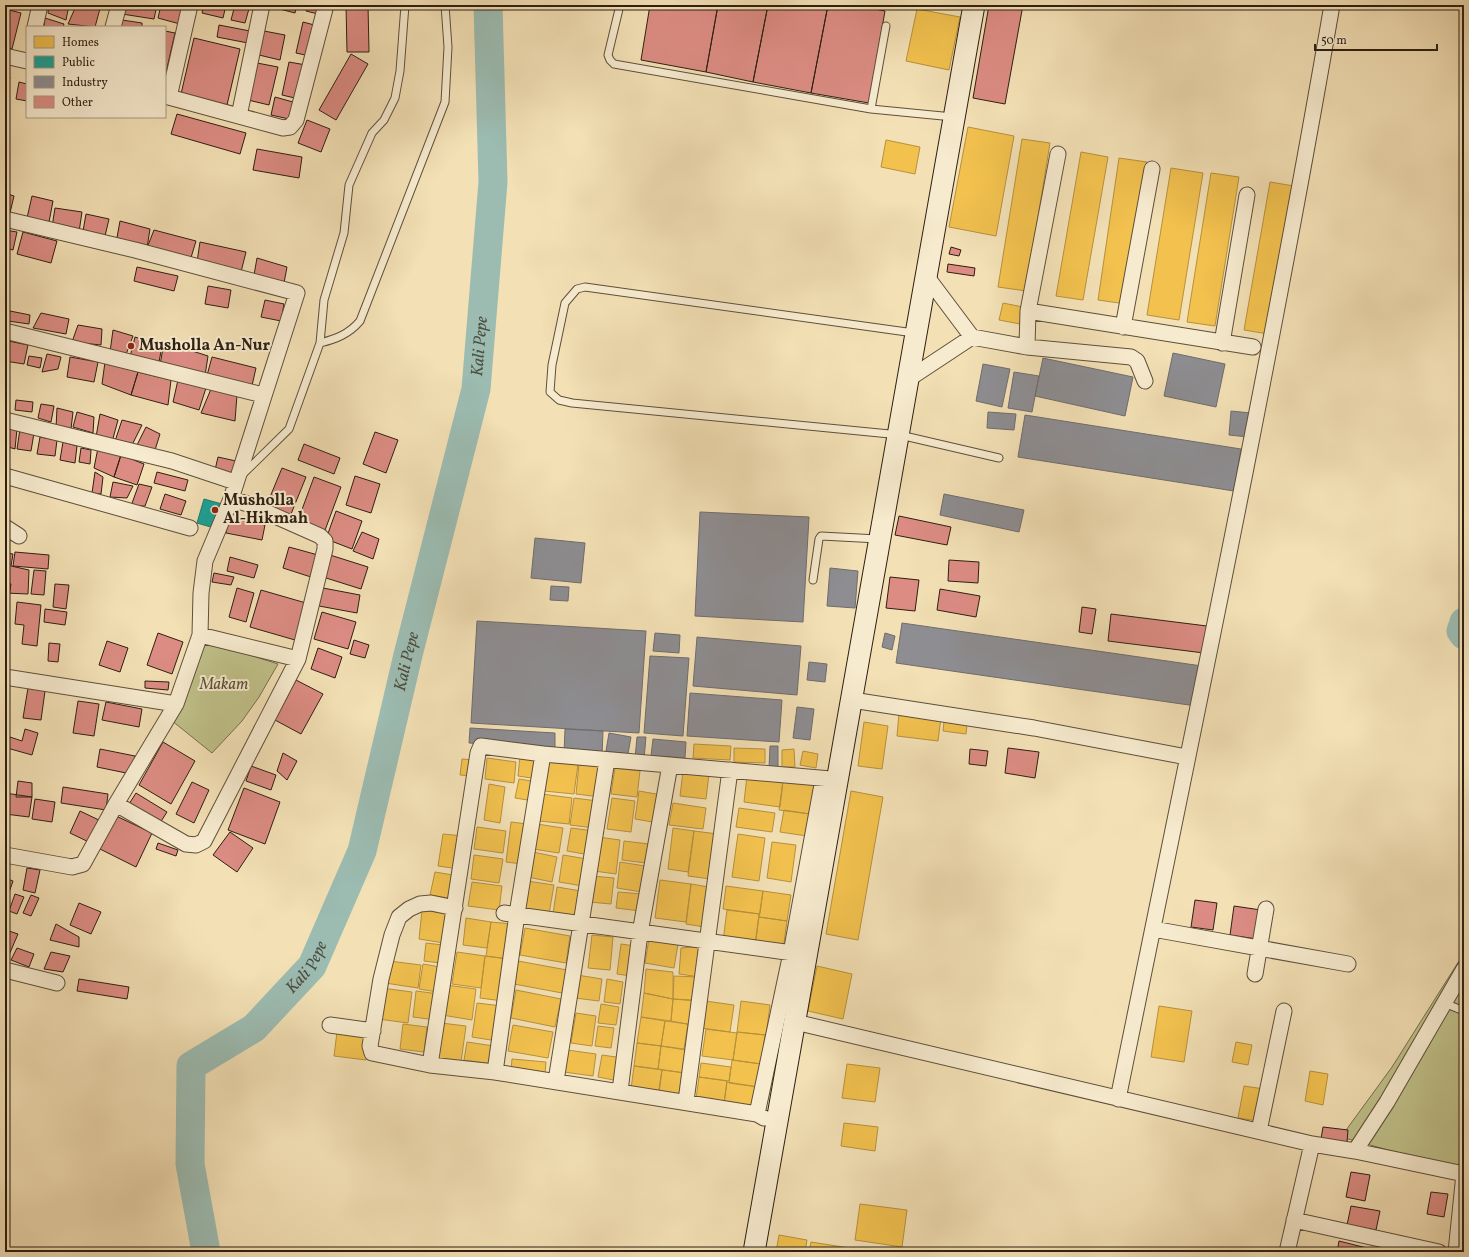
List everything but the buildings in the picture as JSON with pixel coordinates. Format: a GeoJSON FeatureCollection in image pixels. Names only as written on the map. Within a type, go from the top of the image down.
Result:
{"type":"FeatureCollection","features":[{"type":"Feature","properties":{"kind":"main road"},"geometry":{"type":"LineString","coordinates":[[754,1252],[795,1022],[799,954],[852,700],[900,435],[974,5]]}},
{"type":"Feature","properties":{"kind":"street"},"geometry":{"type":"LineString","coordinates":[[35,26],[40,5]]}},
{"type":"Feature","properties":{"kind":"street"},"geometry":{"type":"LineString","coordinates":[[113,26],[119,5]]}},
{"type":"Feature","properties":{"kind":"street"},"geometry":{"type":"LineString","coordinates":[[190,5],[167,96],[283,128],[290,127],[296,120],[326,5]]}},
{"type":"Feature","properties":{"kind":"street"},"geometry":{"type":"LineString","coordinates":[[239,116],[262,5]]}},
{"type":"Feature","properties":{"kind":"street"},"geometry":{"type":"LineString","coordinates":[[1118,1099],[1270,350],[1303,177],[1332,5]]}},
{"type":"Feature","properties":{"kind":"street"},"geometry":{"type":"LineString","coordinates":[[5,56],[26,61]]}},
{"type":"Feature","properties":{"kind":"street"},"geometry":{"type":"LineString","coordinates":[[1027,347],[1028,311],[1058,154]]}},
{"type":"Feature","properties":{"kind":"street"},"geometry":{"type":"LineString","coordinates":[[1123,326],[1152,169]]}},
{"type":"Feature","properties":{"kind":"street"},"geometry":{"type":"LineString","coordinates":[[1222,343],[1247,195]]}},
{"type":"Feature","properties":{"kind":"street"},"geometry":{"type":"LineString","coordinates":[[5,218],[135,250],[297,293],[235,482],[231,499],[205,561],[201,593],[200,635],[176,704],[116,804],[83,864],[72,867],[5,855]]}},
{"type":"Feature","properties":{"kind":"street"},"geometry":{"type":"LineString","coordinates":[[927,277],[972,337],[1027,347],[1131,357],[1137,361],[1145,381]]}},
{"type":"Feature","properties":{"kind":"street"},"geometry":{"type":"LineString","coordinates":[[1028,311],[1253,348]]}},
{"type":"Feature","properties":{"kind":"street"},"geometry":{"type":"LineString","coordinates":[[5,331],[263,395]]}},
{"type":"Feature","properties":{"kind":"street"},"geometry":{"type":"LineString","coordinates":[[910,378],[972,337]]}},
{"type":"Feature","properties":{"kind":"street"},"geometry":{"type":"LineString","coordinates":[[5,420],[172,460],[235,482]]}},
{"type":"Feature","properties":{"kind":"street"},"geometry":{"type":"LineString","coordinates":[[5,476],[190,528]]}},
{"type":"Feature","properties":{"kind":"street"},"geometry":{"type":"LineString","coordinates":[[116,804],[186,844],[196,845],[204,841],[298,659],[325,549],[324,541],[313,533],[248,504],[231,499]]}},
{"type":"Feature","properties":{"kind":"street"},"geometry":{"type":"LineString","coordinates":[[5,527],[19,536]]}},
{"type":"Feature","properties":{"kind":"street"},"geometry":{"type":"LineString","coordinates":[[200,635],[298,659]]}},
{"type":"Feature","properties":{"kind":"street"},"geometry":{"type":"LineString","coordinates":[[5,677],[176,704]]}},
{"type":"Feature","properties":{"kind":"street"},"geometry":{"type":"LineString","coordinates":[[852,700],[1034,728],[1187,757]]}},
{"type":"Feature","properties":{"kind":"street"},"geometry":{"type":"LineString","coordinates":[[430,1065],[455,908],[479,748],[484,746],[544,754],[827,779],[799,954],[760,1116],[686,1101],[495,1072],[430,1065],[372,1053],[370,1046],[381,979],[392,935],[399,917],[409,909],[420,904],[431,903],[455,908]]}},
{"type":"Feature","properties":{"kind":"street"},"geometry":{"type":"LineString","coordinates":[[495,1072],[511,913],[544,754]]}},
{"type":"Feature","properties":{"kind":"street"},"geometry":{"type":"LineString","coordinates":[[556,1081],[580,922],[607,760]]}},
{"type":"Feature","properties":{"kind":"street"},"geometry":{"type":"LineString","coordinates":[[620,1091],[640,933],[670,765]]}},
{"type":"Feature","properties":{"kind":"street"},"geometry":{"type":"LineString","coordinates":[[686,1101],[730,770]]}},
{"type":"Feature","properties":{"kind":"street"},"geometry":{"type":"LineString","coordinates":[[1255,974],[1266,909]]}},
{"type":"Feature","properties":{"kind":"street"},"geometry":{"type":"LineString","coordinates":[[511,913],[580,922],[640,933],[799,954]]}},
{"type":"Feature","properties":{"kind":"street"},"geometry":{"type":"LineString","coordinates":[[1153,929],[1348,964]]}},
{"type":"Feature","properties":{"kind":"street"},"geometry":{"type":"LineString","coordinates":[[1355,1151],[1387,1102],[1464,969]]}},
{"type":"Feature","properties":{"kind":"street"},"geometry":{"type":"LineString","coordinates":[[5,970],[57,983]]}},
{"type":"Feature","properties":{"kind":"street"},"geometry":{"type":"LineString","coordinates":[[1259,1131],[1284,1011]]}},
{"type":"Feature","properties":{"kind":"street"},"geometry":{"type":"LineString","coordinates":[[795,1022],[1312,1144],[1355,1151],[1464,1174],[1456,1252]]}},
{"type":"Feature","properties":{"kind":"street"},"geometry":{"type":"LineString","coordinates":[[330,1025],[373,1030]]}},
{"type":"Feature","properties":{"kind":"street"},"geometry":{"type":"LineString","coordinates":[[1287,1252],[1312,1144]]}},
{"type":"Feature","properties":{"kind":"street"},"geometry":{"type":"LineString","coordinates":[[1294,1220],[1440,1252]]}},
{"type":"Feature","properties":{"kind":"lane"},"geometry":{"type":"LineString","coordinates":[[235,482],[265,450],[289,429],[320,344],[324,300],[344,233],[349,185],[372,133],[384,120],[395,98],[400,71],[405,5]]}},
{"type":"Feature","properties":{"kind":"lane"},"geometry":{"type":"LineString","coordinates":[[320,344],[336,339],[352,331],[360,321],[445,102],[448,47],[445,5]]}},
{"type":"Feature","properties":{"kind":"lane"},"geometry":{"type":"LineString","coordinates":[[620,5],[608,55],[614,64],[870,109],[955,117]]}},
{"type":"Feature","properties":{"kind":"lane"},"geometry":{"type":"LineString","coordinates":[[870,109],[886,26]]}},
{"type":"Feature","properties":{"kind":"lane"},"geometry":{"type":"LineString","coordinates":[[917,333],[585,288],[577,289],[565,303],[552,365],[550,392],[559,400],[572,403],[900,435],[999,458]]}},
{"type":"Feature","properties":{"kind":"lane"},"geometry":{"type":"LineString","coordinates":[[813,580],[819,539],[821,536],[881,539]]}},
{"type":"Feature","properties":{"kind":"lane"},"geometry":{"type":"LineString","coordinates":[[1444,1003],[1464,1011]]}},
{"type":"Feature","properties":{"kind":"green space","name":"Makam"},"geometry":{"type":"Polygon","coordinates":[[[212,643],[278,664],[259,697],[242,721],[212,753],[171,720],[204,646],[212,643]]]}},
{"type":"Feature","properties":{"kind":"green space"},"geometry":{"type":"Polygon","coordinates":[[[1464,953],[1464,1171],[1341,1137],[1392,1067],[1464,953]]]}},
{"type":"Feature","properties":{"kind":"waterway","name":"Kali Pepe"},"geometry":{"type":"LineString","coordinates":[[206,1252],[190,1164],[191,1066],[254,1028],[312,966],[362,851],[408,655],[476,389],[493,182],[488,5]]}},
{"type":"Feature","properties":{"kind":"waterway"},"geometry":{"type":"LineString","coordinates":[[1464,622],[1461,631],[1464,635]]}},
{"type":"Feature","properties":{"kind":"place","name":"Musholla An-Nur"},"geometry":{"type":"Point","coordinates":[131,346]}},
{"type":"Feature","properties":{"kind":"place","name":"Musholla Al-Hikmah"},"geometry":{"type":"Point","coordinates":[215,510]}}]}
